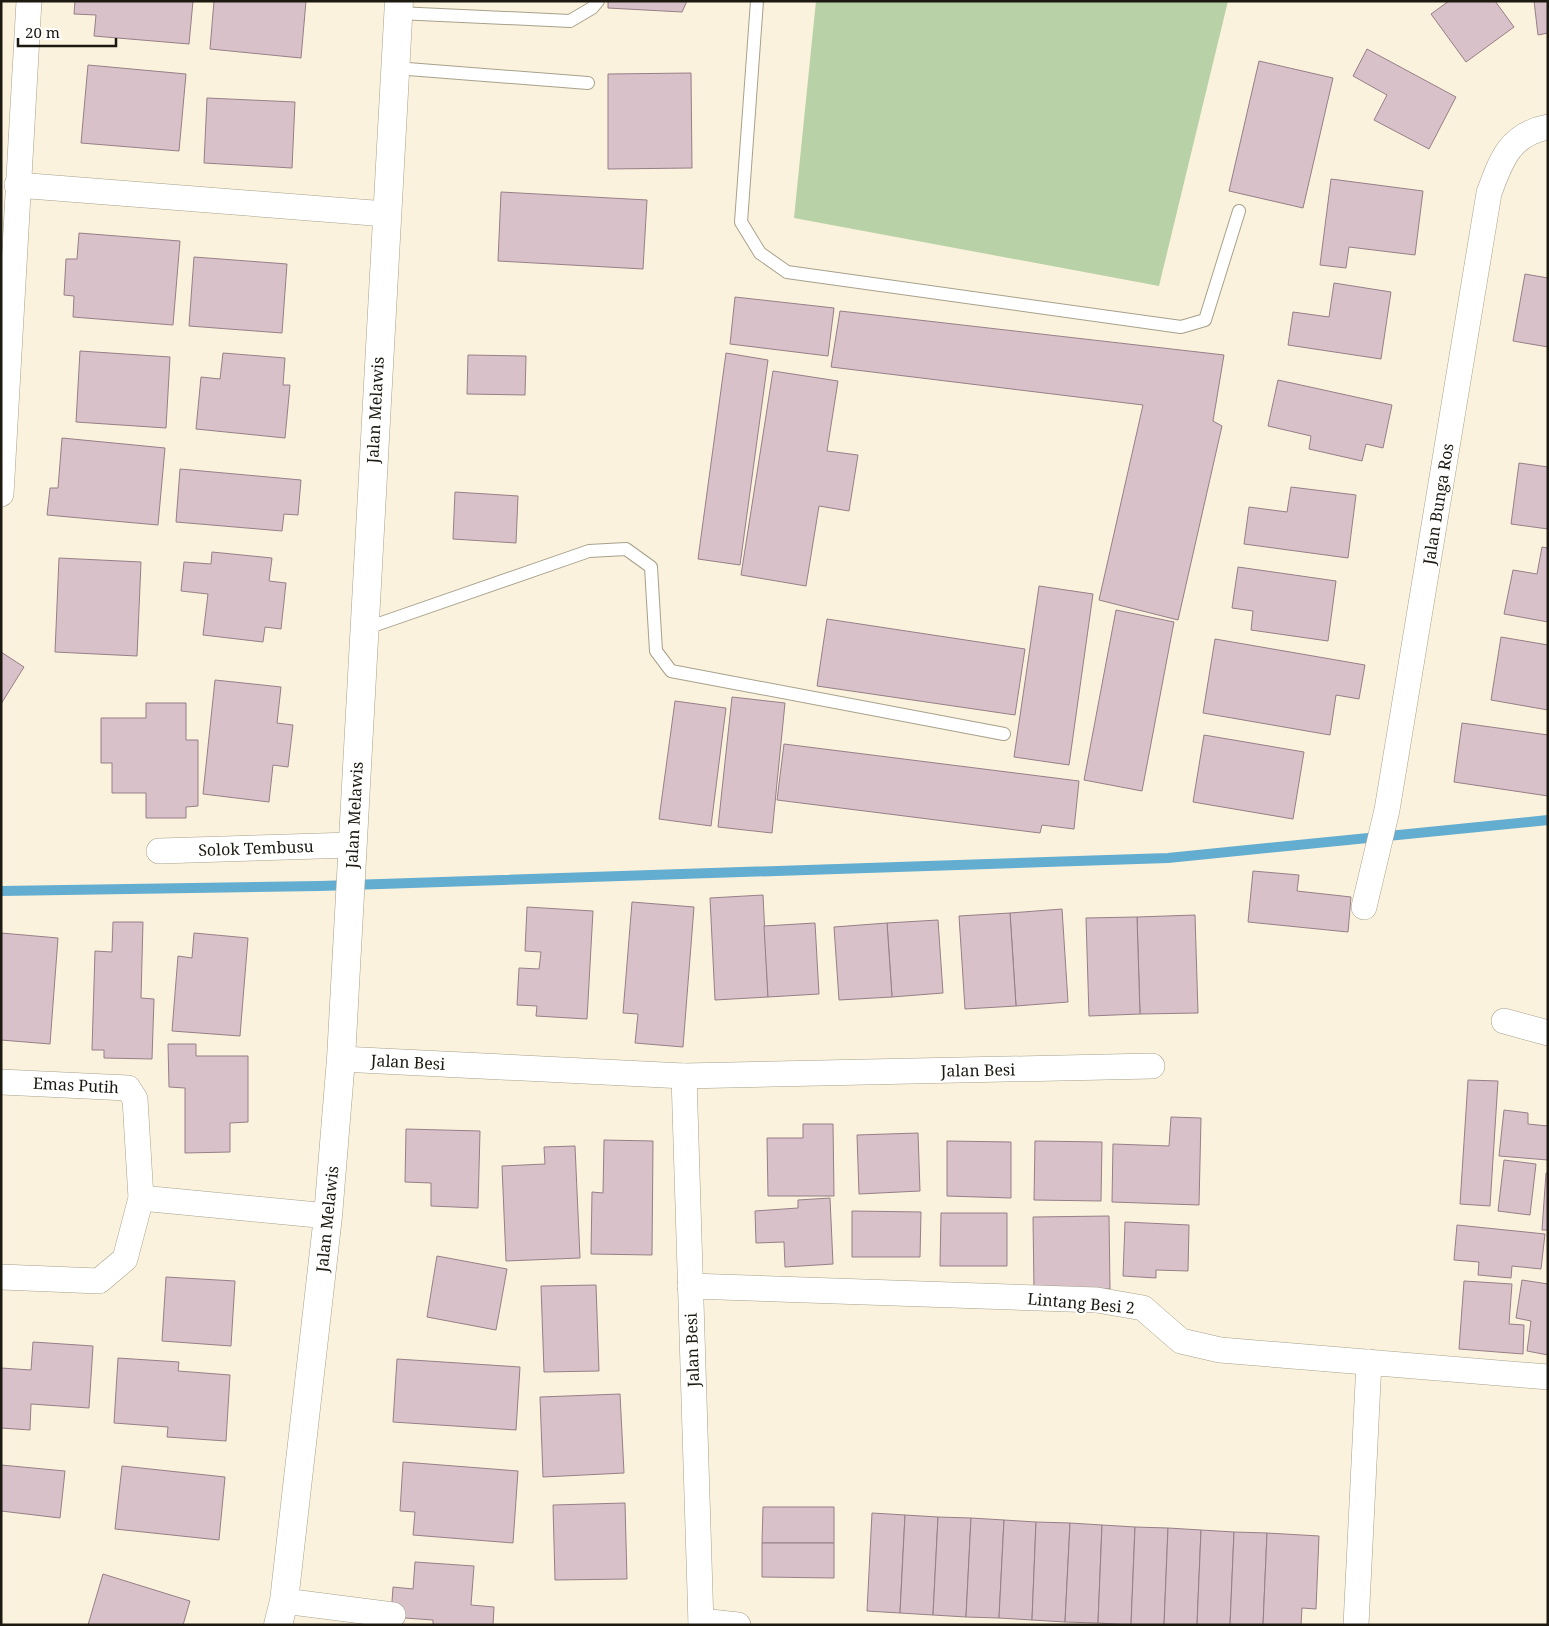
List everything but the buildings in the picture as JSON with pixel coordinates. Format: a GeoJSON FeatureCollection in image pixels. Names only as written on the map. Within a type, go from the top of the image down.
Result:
{"type":"FeatureCollection","features":[{"type":"Feature","properties":{"kind":"street"},"geometry":{"type":"LineString","coordinates":[[1,494],[28,1]]}},
{"type":"Feature","properties":{"kind":"street","name":"Jalan Melawis"},"geometry":{"type":"LineString","coordinates":[[281,1613],[328,1216],[341,1059],[398,7]]}},
{"type":"Feature","properties":{"kind":"street","name":"Jalan Bunga Ros"},"geometry":{"type":"LineString","coordinates":[[1364,907],[1387,810],[1490,193],[1501,160],[1518,139],[1537,129],[1548,127]]}},
{"type":"Feature","properties":{"kind":"street"},"geometry":{"type":"LineString","coordinates":[[17,185],[386,214]]}},
{"type":"Feature","properties":{"kind":"street","name":"Solok Tembusu"},"geometry":{"type":"LineString","coordinates":[[159,851],[352,852]]}},
{"type":"Feature","properties":{"kind":"street"},"geometry":{"type":"LineString","coordinates":[[1504,1021],[1548,1033]]}},
{"type":"Feature","properties":{"kind":"street","name":"Jalan Besi"},"geometry":{"type":"LineString","coordinates":[[341,1059],[684,1076],[1152,1066]]}},
{"type":"Feature","properties":{"kind":"street","name":"Jalan Besi"},"geometry":{"type":"LineString","coordinates":[[684,1076],[701,1623]]}},
{"type":"Feature","properties":{"kind":"street","name":"Emas Putih"},"geometry":{"type":"LineString","coordinates":[[1,1082],[128,1088],[136,1099],[141,1198]]}},
{"type":"Feature","properties":{"kind":"street"},"geometry":{"type":"LineString","coordinates":[[1,1278],[99,1281],[126,1259],[141,1198],[328,1216]]}},
{"type":"Feature","properties":{"kind":"street","name":"Lintang Besi 2"},"geometry":{"type":"LineString","coordinates":[[690,1286],[1098,1300],[1143,1308],[1181,1341],[1220,1350],[1548,1377]]}},
{"type":"Feature","properties":{"kind":"street"},"geometry":{"type":"LineString","coordinates":[[1356,1625],[1369,1362]]}},
{"type":"Feature","properties":{"kind":"street"},"geometry":{"type":"LineString","coordinates":[[281,1613],[393,1615]]}},
{"type":"Feature","properties":{"kind":"street"},"geometry":{"type":"LineString","coordinates":[[701,1623],[738,1625]]}},
{"type":"Feature","properties":{"kind":"lane"},"geometry":{"type":"LineString","coordinates":[[398,7],[570,21],[598,1]]}},
{"type":"Feature","properties":{"kind":"lane"},"geometry":{"type":"LineString","coordinates":[[757,1],[741,222],[760,253],[787,272],[1181,327],[1205,320],[1239,211]]}},
{"type":"Feature","properties":{"kind":"lane"},"geometry":{"type":"LineString","coordinates":[[395,68],[588,83]]}},
{"type":"Feature","properties":{"kind":"lane"},"geometry":{"type":"LineString","coordinates":[[364,629],[589,551],[626,549],[652,567],[656,651],[671,671],[1004,734]]}},
{"type":"Feature","properties":{"kind":"green space"},"geometry":{"type":"Polygon","coordinates":[[[816,1],[1228,1],[1159,286],[794,218],[816,1]]]}},
{"type":"Feature","properties":{"kind":"waterway"},"geometry":{"type":"LineString","coordinates":[[1,891],[320,886],[1168,858],[1548,820]]}}]}
